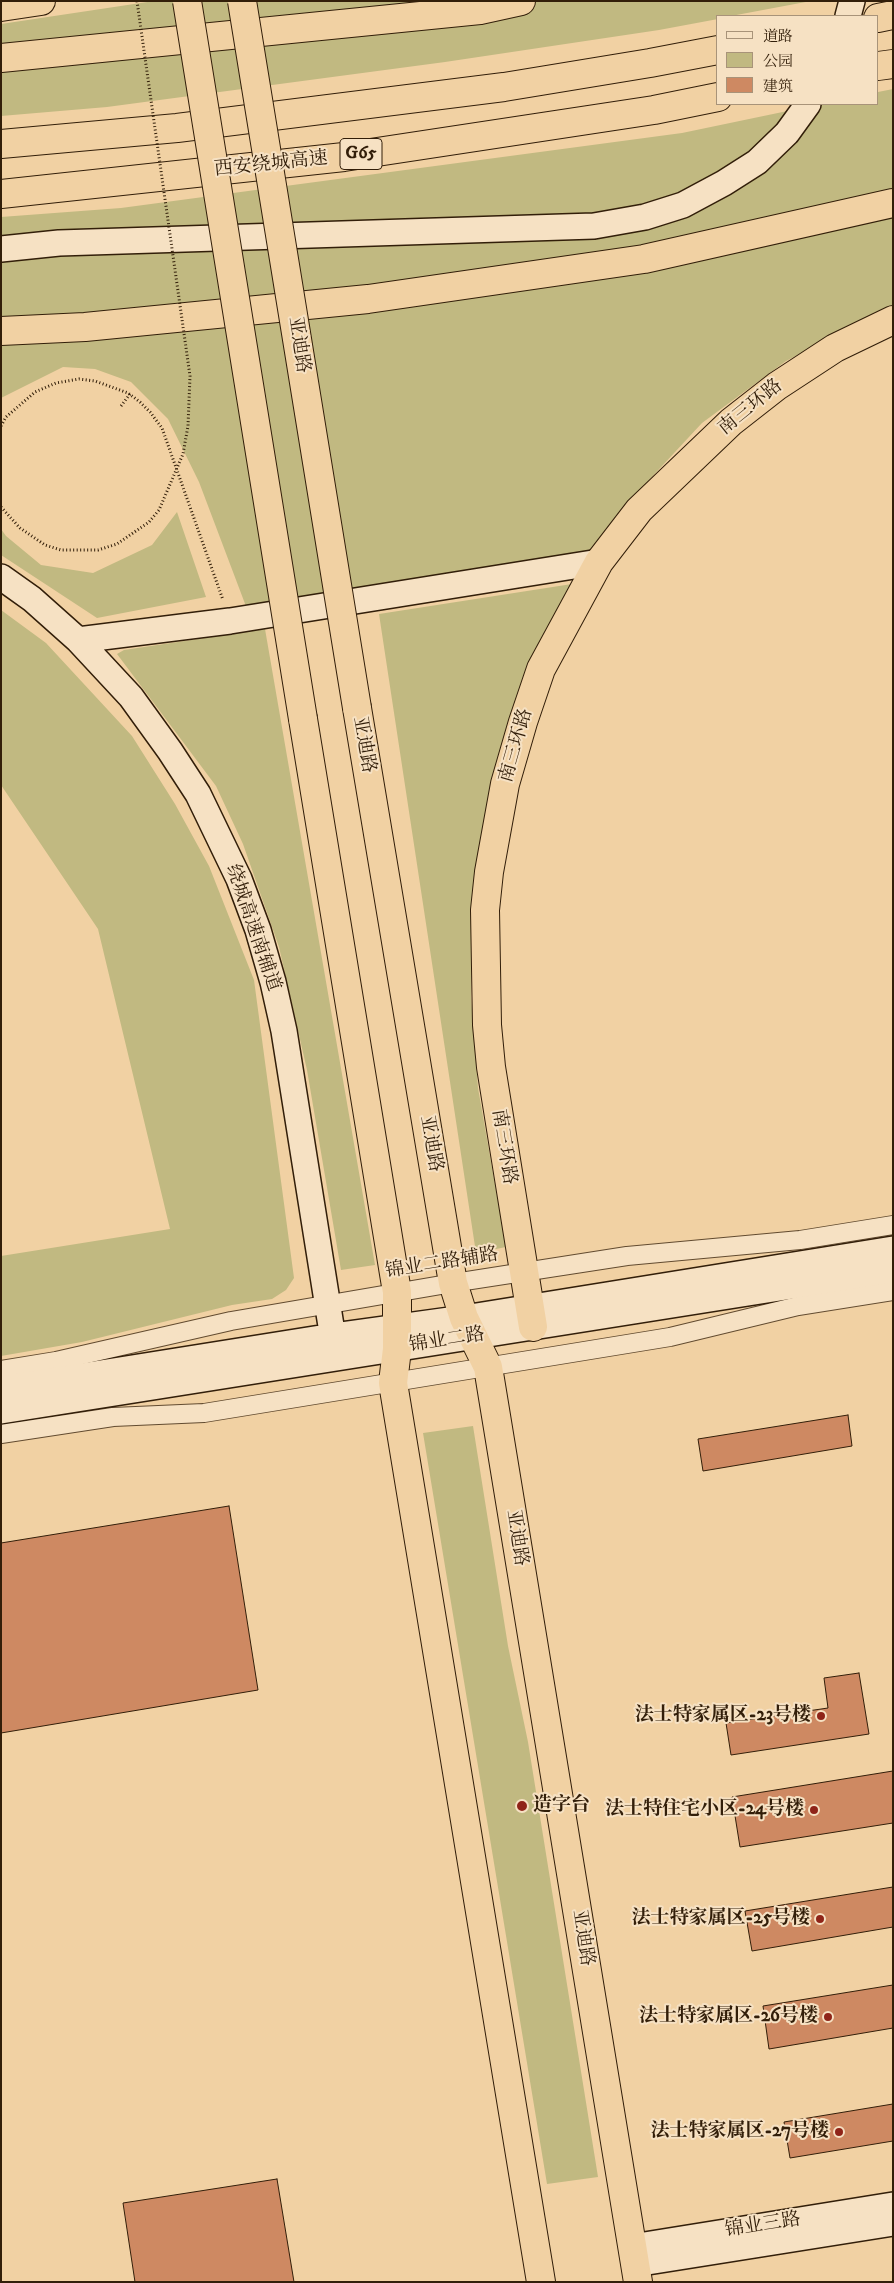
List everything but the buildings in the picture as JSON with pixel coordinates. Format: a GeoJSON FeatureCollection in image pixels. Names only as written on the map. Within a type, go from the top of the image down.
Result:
{"type":"FeatureCollection","features":[{"type":"Feature","properties":{"kind":"highway"},"geometry":{"type":"LineString","coordinates":[[1,7],[40,1]]}},
{"type":"Feature","properties":{"kind":"highway"},"geometry":{"type":"LineString","coordinates":[[187,1],[397,1292],[397,1339],[393,1382],[541,2282]]}},
{"type":"Feature","properties":{"kind":"highway","name":"亚迪路"},"geometry":{"type":"LineString","coordinates":[[242,1],[453,1282],[469,1328],[488,1367],[635,2264]]}},
{"type":"Feature","properties":{"kind":"highway"},"geometry":{"type":"LineString","coordinates":[[247,32],[248,1]]}},
{"type":"Feature","properties":{"kind":"highway"},"geometry":{"type":"LineString","coordinates":[[1,58],[480,10],[521,1]]}},
{"type":"Feature","properties":{"kind":"highway"},"geometry":{"type":"LineString","coordinates":[[879,18],[893,15]]}},
{"type":"Feature","properties":{"kind":"highway"},"geometry":{"type":"LineString","coordinates":[[1,144],[178,128],[504,87],[716,50]]}},
{"type":"Feature","properties":{"kind":"highway"},"geometry":{"type":"LineString","coordinates":[[879,66],[893,64]]}},
{"type":"Feature","properties":{"kind":"highway","name":"西安绕城高速"},"geometry":{"type":"LineString","coordinates":[[1,194],[344,157],[654,110],[716,98]]}},
{"type":"Feature","properties":{"kind":"highway"},"geometry":{"type":"LineString","coordinates":[[1,331],[85,327],[368,299],[644,259],[893,203]]}},
{"type":"Feature","properties":{"kind":"highway","name":"南三环路"},"geometry":{"type":"LineString","coordinates":[[532,1317],[490,1067],[486,910],[489,872],[505,784],[538,678],[599,562],[639,510],[731,422],[777,386],[835,348],[893,320]]}},
{"type":"Feature","properties":{"kind":"main road"},"geometry":{"type":"LineString","coordinates":[[848,15],[852,1]]}},
{"type":"Feature","properties":{"kind":"main road"},"geometry":{"type":"LineString","coordinates":[[1,249],[59,244],[594,226],[645,217],[683,205],[724,183],[757,162],[787,133],[807,105]]}},
{"type":"Feature","properties":{"kind":"main road"},"geometry":{"type":"LineString","coordinates":[[78,640],[230,620],[599,562]]}},
{"type":"Feature","properties":{"kind":"main road","name":"绕城高速南辅道"},"geometry":{"type":"LineString","coordinates":[[1,577],[32,599],[78,640],[130,697],[170,751],[198,794],[242,888],[265,956],[284,1031],[335,1347]]}},
{"type":"Feature","properties":{"kind":"main road","name":"锦业二路"},"geometry":{"type":"LineString","coordinates":[[1,1389],[397,1339],[469,1328],[893,1249]]}},
{"type":"Feature","properties":{"kind":"main road","name":"锦业二路"},"geometry":{"type":"LineString","coordinates":[[532,1317],[893,1270]]}},
{"type":"Feature","properties":{"kind":"main road","name":"锦业二路"},"geometry":{"type":"LineString","coordinates":[[1,1411],[335,1347]]}},
{"type":"Feature","properties":{"kind":"main road","name":"锦业三路"},"geometry":{"type":"LineString","coordinates":[[635,2264],[893,2205]]}},
{"type":"Feature","properties":{"kind":"main road","name":"锦业三路"},"geometry":{"type":"LineString","coordinates":[[635,2264],[893,2223]]}},
{"type":"Feature","properties":{"kind":"street","name":"锦业二路辅路"},"geometry":{"type":"LineString","coordinates":[[1,1370],[56,1361],[231,1321],[453,1282],[524,1273],[627,1256],[800,1240],[893,1225]]}},
{"type":"Feature","properties":{"kind":"street"},"geometry":{"type":"LineString","coordinates":[[1,1434],[113,1417],[204,1413],[670,1337],[798,1306],[893,1291]]}},
{"type":"Feature","properties":{"kind":"path"},"geometry":{"type":"LineString","coordinates":[[1,507],[20,528],[45,545],[61,550],[80,551],[118,544],[149,522],[159,510],[182,454],[188,426],[190,376],[137,1]]}},
{"type":"Feature","properties":{"kind":"path"},"geometry":{"type":"LineString","coordinates":[[1,426],[6,417],[35,392],[56,384],[79,380],[95,381],[130,394],[150,412],[162,428],[230,620]]}},
{"type":"Feature","properties":{"kind":"path"},"geometry":{"type":"LineString","coordinates":[[121,406],[130,394]]}},
{"type":"Feature","properties":{"kind":"green space"},"geometry":{"type":"Polygon","coordinates":[[[154,1],[811,1],[736,15],[716,15],[716,19],[659,30],[445,62],[107,107],[1,116],[1,24],[154,1]]]}},
{"type":"Feature","properties":{"kind":"green space"},"geometry":{"type":"Polygon","coordinates":[[[893,89],[893,305],[786,361],[702,423],[622,509],[593,553],[247,609],[199,482],[168,419],[131,382],[95,369],[63,367],[1,398],[1,217],[121,208],[682,133],[816,105],[879,105],[879,92],[893,89]]]}},
{"type":"Feature","properties":{"kind":"green space"},"geometry":{"type":"Polygon","coordinates":[[[177,512],[206,597],[97,618],[1,555],[1,529],[6,536],[41,565],[93,573],[152,545],[177,512]]]}},
{"type":"Feature","properties":{"kind":"green space"},"geometry":{"type":"Polygon","coordinates":[[[572,584],[500,757],[482,833],[472,910],[471,997],[478,1088],[506,1247],[476,1253],[379,614],[572,584]]]}},
{"type":"Feature","properties":{"kind":"green space"},"geometry":{"type":"Polygon","coordinates":[[[1,610],[46,643],[132,736],[175,804],[209,866],[254,980],[294,1278],[286,1290],[272,1299],[232,1305],[82,1342],[1,1356],[1,1256],[170,1229],[98,929],[1,785],[1,610]]]}},
{"type":"Feature","properties":{"kind":"green space"},"geometry":{"type":"Polygon","coordinates":[[[265,629],[375,1265],[341,1270],[307,1070],[279,947],[243,844],[216,786],[117,654],[124,650],[265,629]]]}},
{"type":"Feature","properties":{"kind":"green space"},"geometry":{"type":"Polygon","coordinates":[[[473,1426],[508,1646],[528,1742],[598,2177],[547,2184],[423,1433],[473,1426]]]}},
{"type":"Feature","properties":{"kind":"place","name":"法士特家属区-23号楼"},"geometry":{"type":"Point","coordinates":[821,1716]}},
{"type":"Feature","properties":{"kind":"place","name":"造字台"},"geometry":{"type":"Point","coordinates":[522,1806]}},
{"type":"Feature","properties":{"kind":"place","name":"法士特住宅小区-24号楼"},"geometry":{"type":"Point","coordinates":[814,1810]}},
{"type":"Feature","properties":{"kind":"place","name":"法士特家属区-25号楼"},"geometry":{"type":"Point","coordinates":[820,1919]}},
{"type":"Feature","properties":{"kind":"place","name":"法士特家属区-26号楼"},"geometry":{"type":"Point","coordinates":[828,2017]}},
{"type":"Feature","properties":{"kind":"place","name":"法士特家属区-27号楼"},"geometry":{"type":"Point","coordinates":[839,2132]}}]}
